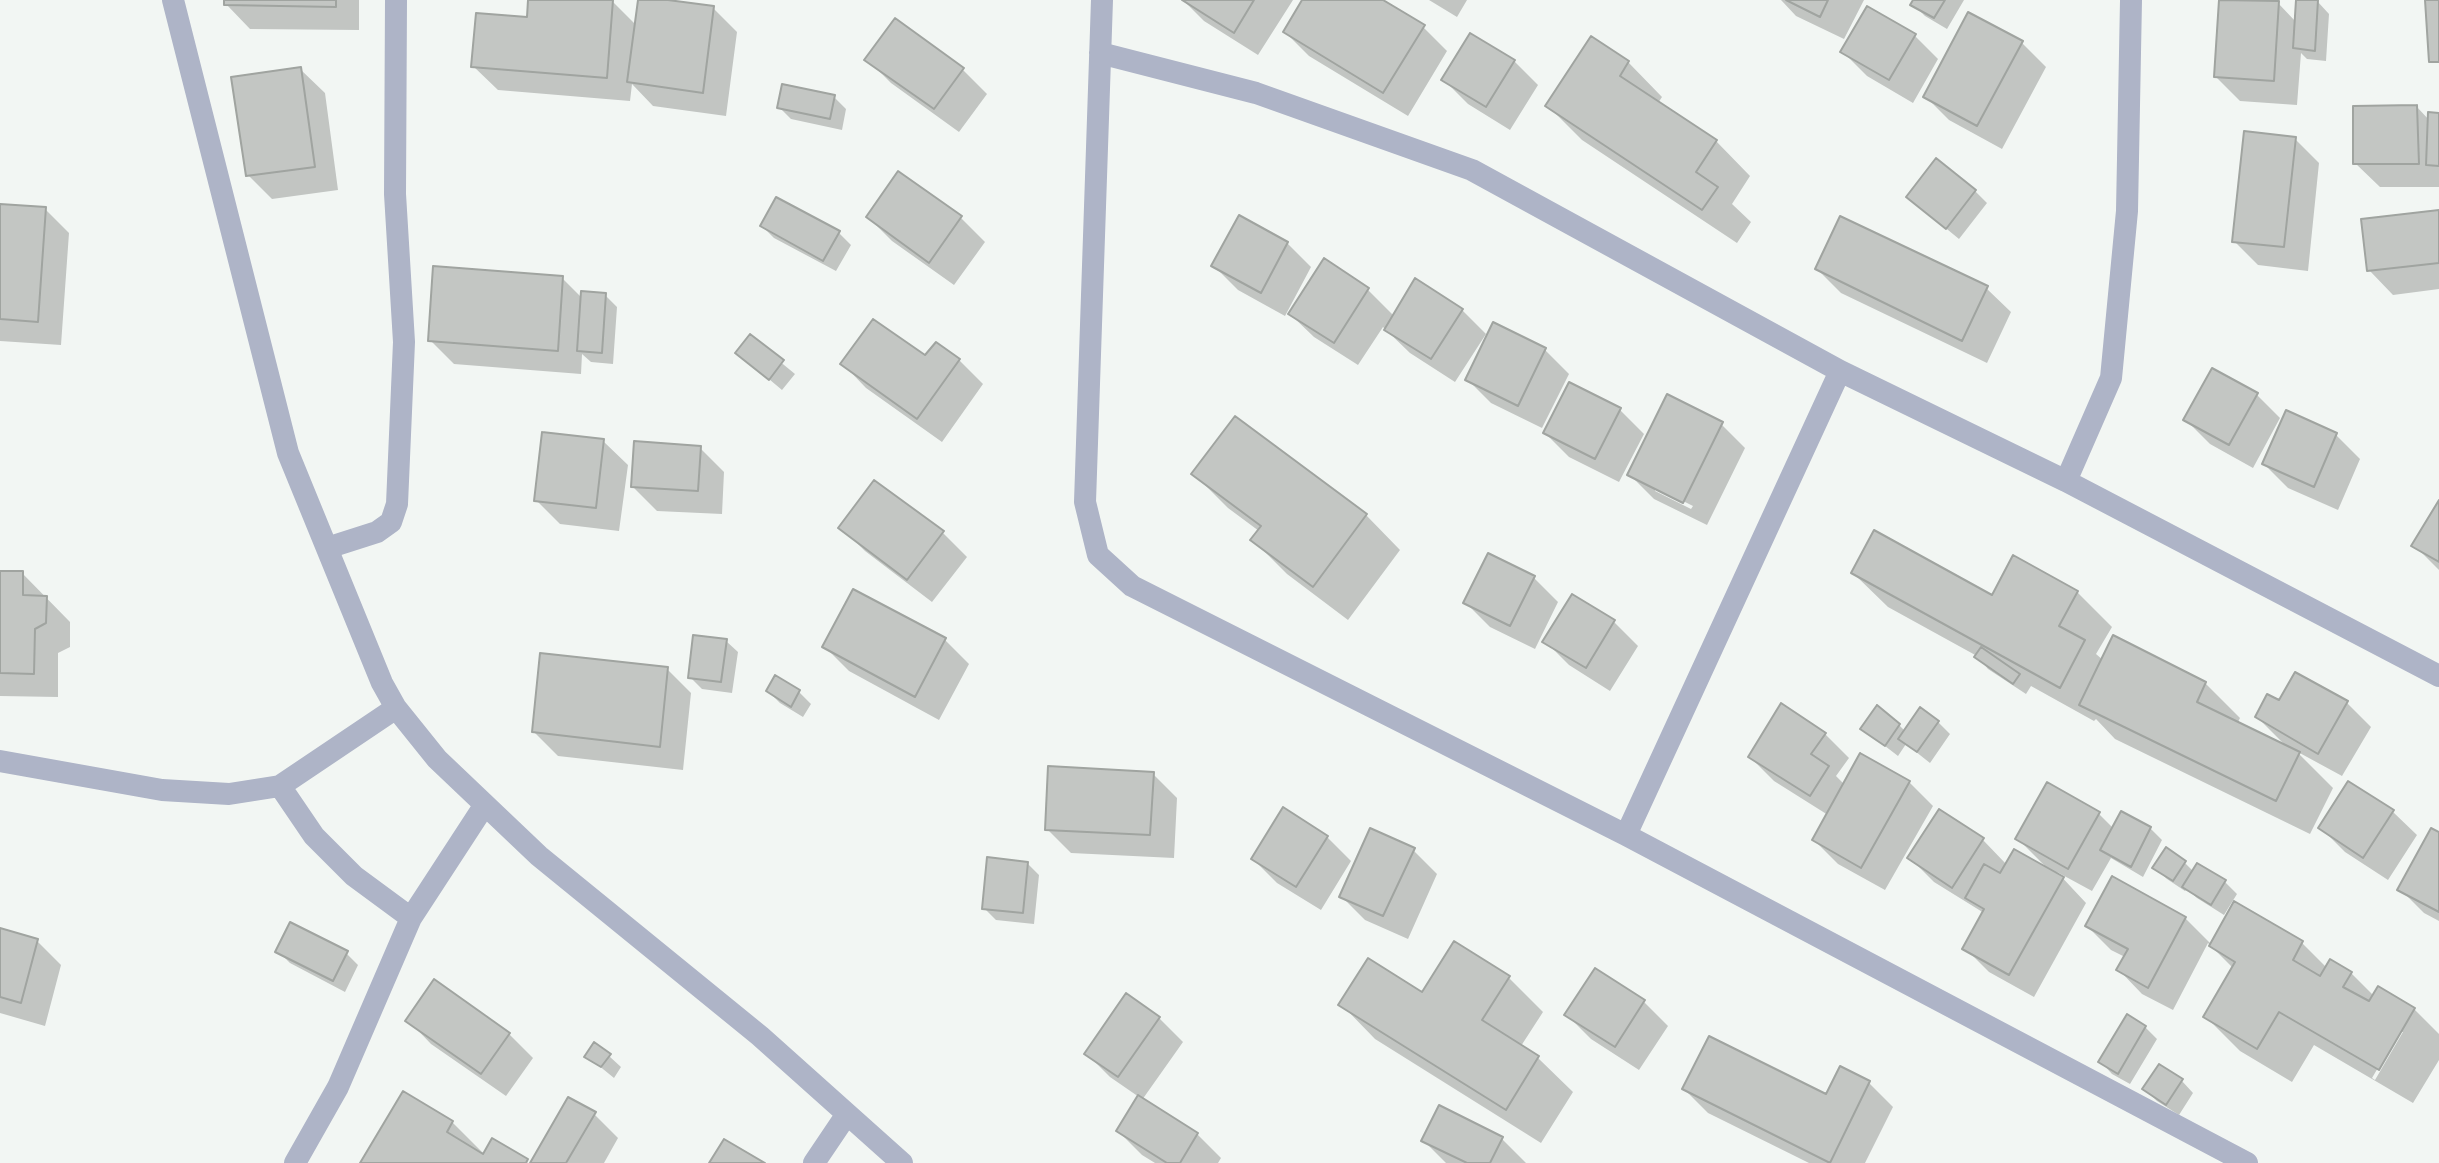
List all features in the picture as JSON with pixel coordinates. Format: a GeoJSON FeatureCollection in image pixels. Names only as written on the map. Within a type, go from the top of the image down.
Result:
{"type":"FeatureCollection","features":[{"type":"Feature","properties":{"kind":"street"},"geometry":{"type":"LineString","coordinates":[[173,0],[288,453],[382,683],[396,708],[437,759],[539,856],[760,1036],[902,1163]]}},
{"type":"Feature","properties":{"kind":"street"},"geometry":{"type":"LineString","coordinates":[[327,548],[377,532],[391,522],[397,504],[404,342],[395,194],[396,0]]}},
{"type":"Feature","properties":{"kind":"street"},"geometry":{"type":"LineString","coordinates":[[1102,0],[1085,502],[1098,555],[1132,586],[1626,835],[2247,1163]]}},
{"type":"Feature","properties":{"kind":"street"},"geometry":{"type":"LineString","coordinates":[[2066,481],[2111,378],[2127,211],[2131,0]]}},
{"type":"Feature","properties":{"kind":"street"},"geometry":{"type":"LineString","coordinates":[[1100,53],[1256,93],[1472,170],[1840,371],[2066,481],[2439,676]]}},
{"type":"Feature","properties":{"kind":"street"},"geometry":{"type":"LineString","coordinates":[[1626,835],[1840,371]]}},
{"type":"Feature","properties":{"kind":"street"},"geometry":{"type":"LineString","coordinates":[[0,761],[162,790],[229,794],[280,786],[396,708]]}},
{"type":"Feature","properties":{"kind":"street"},"geometry":{"type":"LineString","coordinates":[[280,786],[314,836],[354,876],[411,918]]}},
{"type":"Feature","properties":{"kind":"street"},"geometry":{"type":"LineString","coordinates":[[295,1163],[338,1087],[411,918],[484,806]]}},
{"type":"Feature","properties":{"kind":"street"},"geometry":{"type":"LineString","coordinates":[[814,1163],[847,1114]]}},
{"type":"Feature","properties":{"kind":"building"},"geometry":{"type":"Polygon","coordinates":[[[224,0],[336,0],[336,7],[224,5],[224,0]]]}},
{"type":"Feature","properties":{"kind":"building"},"geometry":{"type":"Polygon","coordinates":[[[528,0],[613,0],[607,78],[471,67],[476,13],[527,17],[528,0]]]}},
{"type":"Feature","properties":{"kind":"building"},"geometry":{"type":"Polygon","coordinates":[[[638,0],[714,6],[703,93],[627,82],[638,0]]]}},
{"type":"Feature","properties":{"kind":"building"},"geometry":{"type":"Polygon","coordinates":[[[1182,0],[1254,0],[1234,33],[1182,0]]]}},
{"type":"Feature","properties":{"kind":"building"},"geometry":{"type":"Polygon","coordinates":[[[1302,0],[1383,0],[1425,25],[1383,93],[1283,32],[1302,0]]]}},
{"type":"Feature","properties":{"kind":"building"},"geometry":{"type":"Polygon","coordinates":[[[1786,0],[1828,0],[1820,17],[1786,0]]]}},
{"type":"Feature","properties":{"kind":"building"},"geometry":{"type":"Polygon","coordinates":[[[1913,0],[1945,0],[1934,18],[1910,5],[1913,0]]]}},
{"type":"Feature","properties":{"kind":"building"},"geometry":{"type":"Polygon","coordinates":[[[2219,0],[2279,1],[2274,81],[2214,77],[2219,0]]]}},
{"type":"Feature","properties":{"kind":"building"},"geometry":{"type":"Polygon","coordinates":[[[2296,0],[2318,0],[2315,51],[2293,48],[2296,0]]]}},
{"type":"Feature","properties":{"kind":"building"},"geometry":{"type":"Polygon","coordinates":[[[2425,0],[2439,0],[2439,62],[2429,62],[2425,0]]]}},
{"type":"Feature","properties":{"kind":"building"},"geometry":{"type":"Polygon","coordinates":[[[1867,6],[1916,34],[1889,80],[1840,52],[1867,6]]]}},
{"type":"Feature","properties":{"kind":"building"},"geometry":{"type":"Polygon","coordinates":[[[1968,12],[2023,41],[1977,126],[1923,97],[1968,12]]]}},
{"type":"Feature","properties":{"kind":"building"},"geometry":{"type":"Polygon","coordinates":[[[895,18],[964,68],[934,109],[864,60],[895,18]]]}},
{"type":"Feature","properties":{"kind":"building"},"geometry":{"type":"Polygon","coordinates":[[[1470,33],[1515,60],[1486,107],[1441,80],[1470,33]]]}},
{"type":"Feature","properties":{"kind":"building"},"geometry":{"type":"Polygon","coordinates":[[[1591,36],[1629,61],[1620,76],[1717,140],[1696,172],[1718,187],[1702,210],[1545,106],[1591,36]]]}},
{"type":"Feature","properties":{"kind":"building"},"geometry":{"type":"Polygon","coordinates":[[[301,67],[315,167],[246,176],[231,77],[301,67]]]}},
{"type":"Feature","properties":{"kind":"building"},"geometry":{"type":"Polygon","coordinates":[[[782,84],[835,95],[830,119],[777,108],[782,84]]]}},
{"type":"Feature","properties":{"kind":"building"},"geometry":{"type":"Polygon","coordinates":[[[2417,105],[2419,164],[2353,164],[2353,106],[2417,105]]]}},
{"type":"Feature","properties":{"kind":"building"},"geometry":{"type":"Polygon","coordinates":[[[2428,112],[2439,113],[2439,166],[2426,165],[2428,112]]]}},
{"type":"Feature","properties":{"kind":"building"},"geometry":{"type":"Polygon","coordinates":[[[2244,131],[2296,137],[2284,247],[2232,242],[2244,131]]]}},
{"type":"Feature","properties":{"kind":"building"},"geometry":{"type":"Polygon","coordinates":[[[1936,158],[1976,190],[1946,229],[1906,197],[1936,158]]]}},
{"type":"Feature","properties":{"kind":"building"},"geometry":{"type":"Polygon","coordinates":[[[898,171],[962,216],[929,263],[866,217],[898,171]]]}},
{"type":"Feature","properties":{"kind":"building"},"geometry":{"type":"Polygon","coordinates":[[[776,197],[840,231],[823,261],[760,226],[776,197]]]}},
{"type":"Feature","properties":{"kind":"building"},"geometry":{"type":"Polygon","coordinates":[[[0,204],[46,207],[38,322],[0,319],[0,204]]]}},
{"type":"Feature","properties":{"kind":"building"},"geometry":{"type":"Polygon","coordinates":[[[2439,210],[2439,263],[2367,271],[2361,219],[2439,210]]]}},
{"type":"Feature","properties":{"kind":"building"},"geometry":{"type":"Polygon","coordinates":[[[1239,215],[1288,242],[1261,293],[1211,266],[1239,215]]]}},
{"type":"Feature","properties":{"kind":"building"},"geometry":{"type":"Polygon","coordinates":[[[1840,216],[1988,286],[1962,341],[1815,269],[1840,216]]]}},
{"type":"Feature","properties":{"kind":"building"},"geometry":{"type":"Polygon","coordinates":[[[1324,258],[1369,288],[1334,343],[1288,314],[1324,258]]]}},
{"type":"Feature","properties":{"kind":"building"},"geometry":{"type":"Polygon","coordinates":[[[433,266],[563,276],[558,351],[428,341],[433,266]]]}},
{"type":"Feature","properties":{"kind":"building"},"geometry":{"type":"Polygon","coordinates":[[[1415,278],[1463,309],[1431,359],[1384,330],[1415,278]]]}},
{"type":"Feature","properties":{"kind":"building"},"geometry":{"type":"Polygon","coordinates":[[[581,291],[606,293],[602,353],[577,351],[581,291]]]}},
{"type":"Feature","properties":{"kind":"building"},"geometry":{"type":"Polygon","coordinates":[[[873,319],[925,355],[936,342],[960,359],[917,419],[840,364],[873,319]]]}},
{"type":"Feature","properties":{"kind":"building"},"geometry":{"type":"Polygon","coordinates":[[[1493,322],[1546,348],[1518,406],[1465,380],[1493,322]]]}},
{"type":"Feature","properties":{"kind":"building"},"geometry":{"type":"Polygon","coordinates":[[[750,334],[784,360],[769,380],[735,353],[750,334]]]}},
{"type":"Feature","properties":{"kind":"building"},"geometry":{"type":"Polygon","coordinates":[[[2212,368],[2258,393],[2229,445],[2183,420],[2212,368]]]}},
{"type":"Feature","properties":{"kind":"building"},"geometry":{"type":"Polygon","coordinates":[[[1569,382],[1621,408],[1595,459],[1543,433],[1569,382]]]}},
{"type":"Feature","properties":{"kind":"building"},"geometry":{"type":"Polygon","coordinates":[[[1667,394],[1723,422],[1683,503],[1627,475],[1667,394]]]}},
{"type":"Feature","properties":{"kind":"building"},"geometry":{"type":"Polygon","coordinates":[[[2286,410],[2337,433],[2314,487],[2262,464],[2286,410]]]}},
{"type":"Feature","properties":{"kind":"building"},"geometry":{"type":"Polygon","coordinates":[[[1235,416],[1367,514],[1313,587],[1250,540],[1261,526],[1191,474],[1235,416]]]}},
{"type":"Feature","properties":{"kind":"building"},"geometry":{"type":"Polygon","coordinates":[[[542,432],[604,439],[596,508],[534,501],[542,432]]]}},
{"type":"Feature","properties":{"kind":"building"},"geometry":{"type":"Polygon","coordinates":[[[634,441],[701,446],[698,491],[631,487],[634,441]]]}},
{"type":"Feature","properties":{"kind":"building"},"geometry":{"type":"Polygon","coordinates":[[[874,480],[944,531],[907,580],[838,528],[874,480]]]}},
{"type":"Feature","properties":{"kind":"building"},"geometry":{"type":"Polygon","coordinates":[[[2439,500],[2439,562],[2411,546],[2439,500]]]}},
{"type":"Feature","properties":{"kind":"building"},"geometry":{"type":"Polygon","coordinates":[[[1874,530],[1992,595],[2013,555],[2078,591],[2059,626],[2085,640],[2060,688],[1851,573],[1874,530]]]}},
{"type":"Feature","properties":{"kind":"building"},"geometry":{"type":"Polygon","coordinates":[[[1488,553],[1535,576],[1510,626],[1463,603],[1488,553]]]}},
{"type":"Feature","properties":{"kind":"building"},"geometry":{"type":"Polygon","coordinates":[[[0,571],[23,571],[23,595],[47,596],[46,623],[35,629],[34,674],[0,673],[0,571]]]}},
{"type":"Feature","properties":{"kind":"building"},"geometry":{"type":"Polygon","coordinates":[[[853,589],[946,638],[915,697],[822,647],[853,589]]]}},
{"type":"Feature","properties":{"kind":"building"},"geometry":{"type":"Polygon","coordinates":[[[1572,594],[1615,620],[1586,668],[1542,642],[1572,594]]]}},
{"type":"Feature","properties":{"kind":"building"},"geometry":{"type":"Polygon","coordinates":[[[693,635],[727,639],[721,682],[688,678],[693,635]]]}},
{"type":"Feature","properties":{"kind":"building"},"geometry":{"type":"Polygon","coordinates":[[[2113,635],[2206,682],[2197,702],[2300,752],[2276,801],[2079,705],[2113,635]]]}},
{"type":"Feature","properties":{"kind":"building"},"geometry":{"type":"Polygon","coordinates":[[[1981,647],[2020,674],[2013,684],[1974,657],[1981,647]]]}},
{"type":"Feature","properties":{"kind":"building"},"geometry":{"type":"Polygon","coordinates":[[[540,653],[668,667],[660,747],[532,732],[540,653]]]}},
{"type":"Feature","properties":{"kind":"building"},"geometry":{"type":"Polygon","coordinates":[[[2295,672],[2348,701],[2318,754],[2255,717],[2267,694],[2279,700],[2295,672]]]}},
{"type":"Feature","properties":{"kind":"building"},"geometry":{"type":"Polygon","coordinates":[[[775,675],[800,690],[791,707],[766,691],[775,675]]]}},
{"type":"Feature","properties":{"kind":"building"},"geometry":{"type":"Polygon","coordinates":[[[1781,703],[1826,733],[1811,754],[1829,766],[1810,796],[1748,757],[1781,703]]]}},
{"type":"Feature","properties":{"kind":"building"},"geometry":{"type":"Polygon","coordinates":[[[1877,705],[1900,724],[1885,746],[1860,729],[1877,705]]]}},
{"type":"Feature","properties":{"kind":"building"},"geometry":{"type":"Polygon","coordinates":[[[1920,707],[1939,721],[1917,752],[1898,739],[1920,707]]]}},
{"type":"Feature","properties":{"kind":"building"},"geometry":{"type":"Polygon","coordinates":[[[1860,753],[1910,781],[1861,868],[1812,840],[1860,753]]]}},
{"type":"Feature","properties":{"kind":"building"},"geometry":{"type":"Polygon","coordinates":[[[1048,766],[1154,772],[1150,835],[1045,830],[1048,766]]]}},
{"type":"Feature","properties":{"kind":"building"},"geometry":{"type":"Polygon","coordinates":[[[2348,781],[2394,810],[2363,858],[2318,828],[2348,781]]]}},
{"type":"Feature","properties":{"kind":"building"},"geometry":{"type":"Polygon","coordinates":[[[2047,782],[2100,812],[2068,869],[2015,839],[2047,782]]]}},
{"type":"Feature","properties":{"kind":"building"},"geometry":{"type":"Polygon","coordinates":[[[1283,807],[1328,836],[1296,887],[1251,859],[1283,807]]]}},
{"type":"Feature","properties":{"kind":"building"},"geometry":{"type":"Polygon","coordinates":[[[1939,809],[1984,838],[1952,888],[1907,858],[1939,809]]]}},
{"type":"Feature","properties":{"kind":"building"},"geometry":{"type":"Polygon","coordinates":[[[2121,811],[2151,827],[2131,867],[2100,850],[2121,811]]]}},
{"type":"Feature","properties":{"kind":"building"},"geometry":{"type":"Polygon","coordinates":[[[1370,828],[1415,848],[1383,916],[1339,897],[1370,828]]]}},
{"type":"Feature","properties":{"kind":"building"},"geometry":{"type":"Polygon","coordinates":[[[2431,828],[2439,832],[2439,912],[2397,890],[2431,828]]]}},
{"type":"Feature","properties":{"kind":"building"},"geometry":{"type":"Polygon","coordinates":[[[2166,847],[2186,861],[2173,881],[2152,868],[2166,847]]]}},
{"type":"Feature","properties":{"kind":"building"},"geometry":{"type":"Polygon","coordinates":[[[2014,849],[2064,877],[2009,975],[1962,949],[1984,909],[1965,898],[1984,864],[2000,873],[2014,849]]]}},
{"type":"Feature","properties":{"kind":"building"},"geometry":{"type":"Polygon","coordinates":[[[987,857],[1028,862],[1023,913],[982,909],[987,857]]]}},
{"type":"Feature","properties":{"kind":"building"},"geometry":{"type":"Polygon","coordinates":[[[2197,863],[2226,880],[2211,905],[2182,887],[2197,863]]]}},
{"type":"Feature","properties":{"kind":"building"},"geometry":{"type":"Polygon","coordinates":[[[2112,876],[2186,917],[2148,988],[2116,970],[2128,949],[2085,926],[2112,876]]]}},
{"type":"Feature","properties":{"kind":"building"},"geometry":{"type":"Polygon","coordinates":[[[2234,901],[2303,941],[2293,960],[2320,976],[2330,959],[2352,972],[2343,987],[2369,1001],[2378,986],[2415,1008],[2379,1070],[2279,1012],[2257,1049],[2203,1017],[2235,962],[2209,946],[2234,901]]]}},
{"type":"Feature","properties":{"kind":"building"},"geometry":{"type":"Polygon","coordinates":[[[290,922],[348,951],[333,981],[275,952],[290,922]]]}},
{"type":"Feature","properties":{"kind":"building"},"geometry":{"type":"Polygon","coordinates":[[[0,928],[38,939],[21,1003],[0,997],[0,928]]]}},
{"type":"Feature","properties":{"kind":"building"},"geometry":{"type":"Polygon","coordinates":[[[1454,941],[1510,976],[1482,1020],[1539,1056],[1506,1110],[1338,1005],[1368,958],[1422,992],[1454,941]]]}},
{"type":"Feature","properties":{"kind":"building"},"geometry":{"type":"Polygon","coordinates":[[[1595,968],[1645,1000],[1615,1047],[1564,1015],[1595,968]]]}},
{"type":"Feature","properties":{"kind":"building"},"geometry":{"type":"Polygon","coordinates":[[[434,979],[510,1033],[481,1074],[405,1021],[434,979]]]}},
{"type":"Feature","properties":{"kind":"building"},"geometry":{"type":"Polygon","coordinates":[[[1126,993],[1160,1017],[1118,1077],[1084,1054],[1126,993]]]}},
{"type":"Feature","properties":{"kind":"building"},"geometry":{"type":"Polygon","coordinates":[[[2127,1014],[2146,1026],[2118,1074],[2098,1062],[2127,1014]]]}},
{"type":"Feature","properties":{"kind":"building"},"geometry":{"type":"Polygon","coordinates":[[[1709,1036],[1826,1094],[1840,1066],[1870,1081],[1830,1163],[1682,1089],[1709,1036]]]}},
{"type":"Feature","properties":{"kind":"building"},"geometry":{"type":"Polygon","coordinates":[[[594,1042],[611,1054],[601,1067],[584,1057],[594,1042]]]}},
{"type":"Feature","properties":{"kind":"building"},"geometry":{"type":"Polygon","coordinates":[[[2159,1064],[2183,1079],[2166,1105],[2142,1089],[2159,1064]]]}},
{"type":"Feature","properties":{"kind":"building"},"geometry":{"type":"Polygon","coordinates":[[[403,1091],[453,1121],[447,1132],[483,1154],[492,1138],[528,1159],[526,1163],[360,1163],[403,1091]]]}},
{"type":"Feature","properties":{"kind":"building"},"geometry":{"type":"Polygon","coordinates":[[[1138,1095],[1198,1133],[1180,1163],[1167,1163],[1116,1131],[1138,1095]]]}},
{"type":"Feature","properties":{"kind":"building"},"geometry":{"type":"Polygon","coordinates":[[[568,1097],[596,1112],[566,1163],[530,1163],[568,1097]]]}},
{"type":"Feature","properties":{"kind":"building"},"geometry":{"type":"Polygon","coordinates":[[[1439,1105],[1503,1137],[1490,1163],[1467,1163],[1421,1141],[1439,1105]]]}},
{"type":"Feature","properties":{"kind":"building"},"geometry":{"type":"Polygon","coordinates":[[[724,1139],[765,1163],[709,1163],[724,1139]]]}}]}
